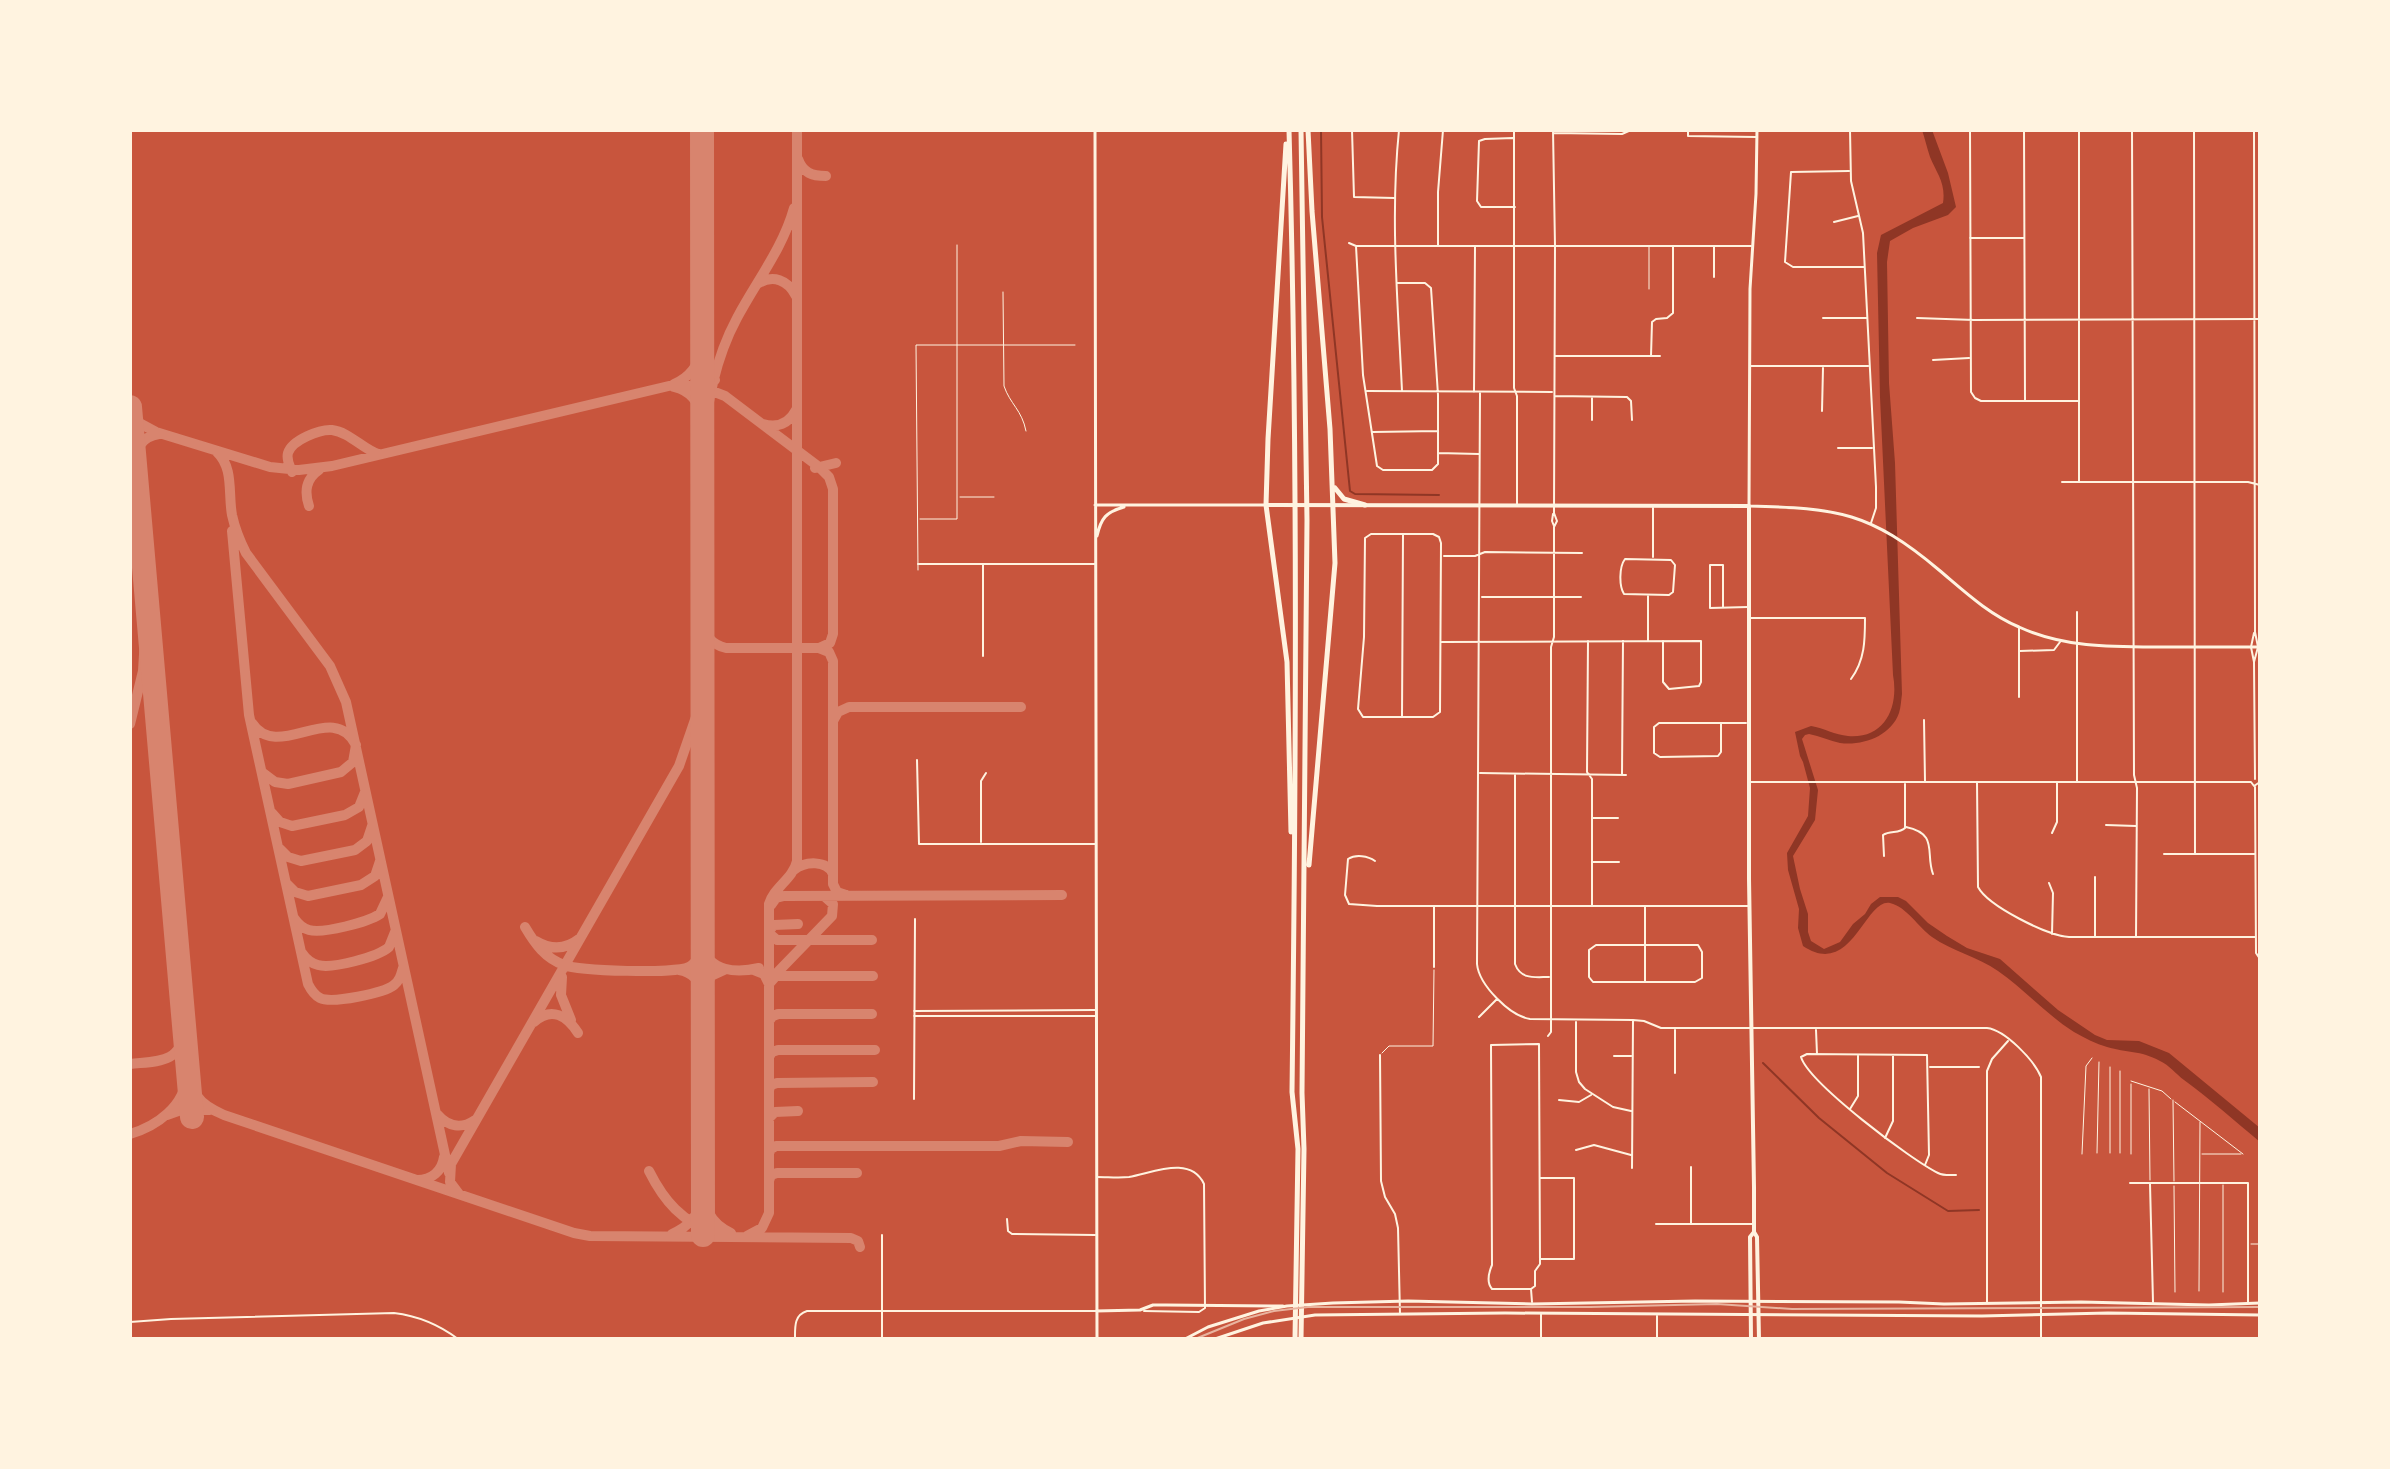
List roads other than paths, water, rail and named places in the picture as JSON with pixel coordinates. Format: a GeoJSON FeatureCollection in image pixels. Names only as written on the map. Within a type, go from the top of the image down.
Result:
{"type":"FeatureCollection","features":[{"type":"Feature","properties":{"kind":"highway"},"geometry":{"type":"LineString","coordinates":[[1288,130],[1294,304],[1295,491],[1292,1092],[1298,1149],[1299,1292]]}},
{"type":"Feature","properties":{"kind":"highway"},"geometry":{"type":"LineString","coordinates":[[1288,130],[1266,505],[1287,662],[1294,893]]}},
{"type":"Feature","properties":{"kind":"highway"},"geometry":{"type":"LineString","coordinates":[[1298,1339],[1306,902],[1307,520],[1301,130]]}},
{"type":"Feature","properties":{"kind":"highway"},"geometry":{"type":"LineString","coordinates":[[1306,902],[1335,563],[1333,480],[1313,234],[1308,130]]}},
{"type":"Feature","properties":{"kind":"highway"},"geometry":{"type":"LineString","coordinates":[[1333,480],[1340,496],[1365,505]]}},
{"type":"Feature","properties":{"kind":"main road"},"geometry":{"type":"LineString","coordinates":[[1095,130],[1097,1339]]}},
{"type":"Feature","properties":{"kind":"main road"},"geometry":{"type":"LineString","coordinates":[[1757,130],[1749,366],[1748,782],[1754,1232],[1757,1237],[1759,1339]]}},
{"type":"Feature","properties":{"kind":"main road"},"geometry":{"type":"LineString","coordinates":[[1095,505],[1653,505],[1833,511],[1882,528],[1899,538],[1975,600],[2019,627],[2060,641],[2077,645],[2134,647],[2259,647]]}},
{"type":"Feature","properties":{"kind":"main road"},"geometry":{"type":"LineString","coordinates":[[1096,541],[1104,515],[1132,505]]}},
{"type":"Feature","properties":{"kind":"main road"},"geometry":{"type":"LineString","coordinates":[[1751,1339],[1750,1237],[1754,1232]]}},
{"type":"Feature","properties":{"kind":"main road"},"geometry":{"type":"LineString","coordinates":[[1096,1311],[1140,1310],[1153,1305],[1287,1306],[1493,1295],[1532,1304],[2260,1303]]}},
{"type":"Feature","properties":{"kind":"main road"},"geometry":{"type":"LineString","coordinates":[[1185,1339],[1237,1317],[1287,1306]]}},
{"type":"Feature","properties":{"kind":"main road"},"geometry":{"type":"LineString","coordinates":[[1215,1339],[1263,1323],[1294,1317],[1541,1313],[2260,1315]]}},
{"type":"Feature","properties":{"kind":"street"},"geometry":{"type":"LineString","coordinates":[[1352,130],[1354,197],[1395,198]]}},
{"type":"Feature","properties":{"kind":"street"},"geometry":{"type":"LineString","coordinates":[[1399,130],[1395,162],[1395,246],[1402,391]]}},
{"type":"Feature","properties":{"kind":"street"},"geometry":{"type":"LineString","coordinates":[[1438,246],[1443,130]]}},
{"type":"Feature","properties":{"kind":"street"},"geometry":{"type":"LineString","coordinates":[[1514,130],[1517,505]]}},
{"type":"Feature","properties":{"kind":"street"},"geometry":{"type":"LineString","coordinates":[[1548,1036],[1551,1032],[1551,774],[1554,527],[1557,521],[1554,513],[1553,132],[1622,134],[1631,130]]}},
{"type":"Feature","properties":{"kind":"street"},"geometry":{"type":"LineString","coordinates":[[1688,130],[1688,136],[1757,137]]}},
{"type":"Feature","properties":{"kind":"street"},"geometry":{"type":"LineString","coordinates":[[1850,130],[1851,184],[1863,233],[1865,267],[1876,504],[1871,523]]}},
{"type":"Feature","properties":{"kind":"street"},"geometry":{"type":"LineString","coordinates":[[1970,130],[1970,389],[1974,396],[1984,401],[2079,401]]}},
{"type":"Feature","properties":{"kind":"street"},"geometry":{"type":"LineString","coordinates":[[2024,130],[2025,401]]}},
{"type":"Feature","properties":{"kind":"street"},"geometry":{"type":"LineString","coordinates":[[2079,130],[2079,482]]}},
{"type":"Feature","properties":{"kind":"street"},"geometry":{"type":"LineString","coordinates":[[2132,130],[2136,937]]}},
{"type":"Feature","properties":{"kind":"street"},"geometry":{"type":"LineString","coordinates":[[2194,130],[2195,854]]}},
{"type":"Feature","properties":{"kind":"street"},"geometry":{"type":"LineString","coordinates":[[2254,130],[2255,632],[2251,647],[2254,662],[2255,779],[2258,783],[2255,854],[2258,914],[2255,937],[2259,959]]}},
{"type":"Feature","properties":{"kind":"street"},"geometry":{"type":"LineString","coordinates":[[1514,138],[1479,141],[1477,201],[1481,207],[1515,207]]}},
{"type":"Feature","properties":{"kind":"street"},"geometry":{"type":"LineString","coordinates":[[1850,171],[1791,172],[1785,258],[1788,265],[1865,267]]}},
{"type":"Feature","properties":{"kind":"street"},"geometry":{"type":"LineString","coordinates":[[1834,222],[1859,216]]}},
{"type":"Feature","properties":{"kind":"street"},"geometry":{"type":"LineString","coordinates":[[1970,238],[2024,238]]}},
{"type":"Feature","properties":{"kind":"street"},"geometry":{"type":"LineString","coordinates":[[1349,243],[1356,246],[1753,246]]}},
{"type":"Feature","properties":{"kind":"street"},"geometry":{"type":"LineString","coordinates":[[1356,246],[1365,391],[1378,468],[1436,468],[1438,391],[1431,287],[1425,283],[1397,283]]}},
{"type":"Feature","properties":{"kind":"street"},"geometry":{"type":"LineString","coordinates":[[1474,392],[1475,246]]}},
{"type":"Feature","properties":{"kind":"street"},"geometry":{"type":"LineString","coordinates":[[1651,356],[1652,322],[1673,313],[1673,246]]}},
{"type":"Feature","properties":{"kind":"street"},"geometry":{"type":"LineString","coordinates":[[1714,246],[1714,277]]}},
{"type":"Feature","properties":{"kind":"street"},"geometry":{"type":"LineString","coordinates":[[2254,254],[2260,254]]}},
{"type":"Feature","properties":{"kind":"street"},"geometry":{"type":"LineString","coordinates":[[1823,318],[1867,318]]}},
{"type":"Feature","properties":{"kind":"street"},"geometry":{"type":"LineString","coordinates":[[1917,318],[2260,319]]}},
{"type":"Feature","properties":{"kind":"street"},"geometry":{"type":"LineString","coordinates":[[1555,356],[1660,356]]}},
{"type":"Feature","properties":{"kind":"street"},"geometry":{"type":"LineString","coordinates":[[1933,360],[1970,358]]}},
{"type":"Feature","properties":{"kind":"street"},"geometry":{"type":"LineString","coordinates":[[1749,366],[1869,366]]}},
{"type":"Feature","properties":{"kind":"street"},"geometry":{"type":"LineString","coordinates":[[1822,411],[1823,366]]}},
{"type":"Feature","properties":{"kind":"street"},"geometry":{"type":"LineString","coordinates":[[1365,391],[1516,392],[1629,398],[1632,420]]}},
{"type":"Feature","properties":{"kind":"street"},"geometry":{"type":"LineString","coordinates":[[1480,392],[1477,970],[1484,983],[1520,1017],[1551,1020],[1633,1020],[1647,1022],[1657,1028],[1675,1029],[1990,1028],[2001,1032],[2037,1069],[2041,1081],[2041,1339]]}},
{"type":"Feature","properties":{"kind":"street"},"geometry":{"type":"LineString","coordinates":[[1592,396],[1592,420]]}},
{"type":"Feature","properties":{"kind":"street"},"geometry":{"type":"LineString","coordinates":[[1371,432],[1438,431]]}},
{"type":"Feature","properties":{"kind":"street"},"geometry":{"type":"LineString","coordinates":[[1838,448],[1873,448]]}},
{"type":"Feature","properties":{"kind":"street"},"geometry":{"type":"LineString","coordinates":[[1438,453],[1480,454]]}},
{"type":"Feature","properties":{"kind":"street"},"geometry":{"type":"LineString","coordinates":[[2062,482],[2260,485]]}},
{"type":"Feature","properties":{"kind":"street"},"geometry":{"type":"LineString","coordinates":[[1653,505],[1653,559]]}},
{"type":"Feature","properties":{"kind":"street"},"geometry":{"type":"LineString","coordinates":[[1372,534],[1403,534],[1433,534],[1439,537],[1441,710],[1433,717],[1365,717],[1359,713],[1366,537],[1372,534]]}},
{"type":"Feature","properties":{"kind":"street"},"geometry":{"type":"LineString","coordinates":[[1402,717],[1403,534]]}},
{"type":"Feature","properties":{"kind":"street"},"geometry":{"type":"LineString","coordinates":[[1441,556],[1582,553]]}},
{"type":"Feature","properties":{"kind":"street"},"geometry":{"type":"LineString","coordinates":[[1653,559],[1671,560],[1674,564],[1672,594],[1624,594],[1621,582],[1623,560],[1653,559]]}},
{"type":"Feature","properties":{"kind":"street"},"geometry":{"type":"LineString","coordinates":[[918,564],[1096,564]]}},
{"type":"Feature","properties":{"kind":"street"},"geometry":{"type":"LineString","coordinates":[[983,564],[983,656]]}},
{"type":"Feature","properties":{"kind":"street"},"geometry":{"type":"LineString","coordinates":[[1723,607],[1723,565],[1710,565],[1710,607],[1723,607],[1749,607]]}},
{"type":"Feature","properties":{"kind":"street"},"geometry":{"type":"LineString","coordinates":[[1648,595],[1648,641]]}},
{"type":"Feature","properties":{"kind":"street"},"geometry":{"type":"LineString","coordinates":[[1480,597],[1581,597]]}},
{"type":"Feature","properties":{"kind":"street"},"geometry":{"type":"LineString","coordinates":[[2077,612],[2077,782]]}},
{"type":"Feature","properties":{"kind":"street"},"geometry":{"type":"LineString","coordinates":[[1749,618],[1865,618],[1864,652],[1851,679]]}},
{"type":"Feature","properties":{"kind":"street"},"geometry":{"type":"LineString","coordinates":[[2019,627],[2019,697]]}},
{"type":"Feature","properties":{"kind":"street"},"geometry":{"type":"LineString","coordinates":[[2254,662],[2259,647],[2255,632]]}},
{"type":"Feature","properties":{"kind":"street"},"geometry":{"type":"LineString","coordinates":[[1441,642],[1588,641],[1623,641],[1648,641],[1663,641],[1701,641],[1699,686],[1669,689],[1663,682],[1663,641]]}},
{"type":"Feature","properties":{"kind":"street"},"geometry":{"type":"LineString","coordinates":[[1588,641],[1587,772],[1592,779],[1592,906]]}},
{"type":"Feature","properties":{"kind":"street"},"geometry":{"type":"LineString","coordinates":[[1479,773],[1624,775],[1623,641]]}},
{"type":"Feature","properties":{"kind":"street"},"geometry":{"type":"LineString","coordinates":[[2019,651],[2054,650],[2060,641]]}},
{"type":"Feature","properties":{"kind":"street"},"geometry":{"type":"LineString","coordinates":[[1924,720],[1925,782]]}},
{"type":"Feature","properties":{"kind":"street"},"geometry":{"type":"LineString","coordinates":[[1721,723],[1720,755],[1656,755],[1654,729],[1657,724],[1749,722]]}},
{"type":"Feature","properties":{"kind":"street"},"geometry":{"type":"LineString","coordinates":[[917,760],[919,844],[1096,844]]}},
{"type":"Feature","properties":{"kind":"street"},"geometry":{"type":"LineString","coordinates":[[981,843],[981,781],[986,773]]}},
{"type":"Feature","properties":{"kind":"street"},"geometry":{"type":"LineString","coordinates":[[1515,774],[1517,969],[1525,976],[1551,977]]}},
{"type":"Feature","properties":{"kind":"street"},"geometry":{"type":"LineString","coordinates":[[2251,782],[2255,779]]}},
{"type":"Feature","properties":{"kind":"street"},"geometry":{"type":"LineString","coordinates":[[1748,782],[2258,783]]}},
{"type":"Feature","properties":{"kind":"street"},"geometry":{"type":"LineString","coordinates":[[1884,856],[1883,835],[1901,831],[1905,826],[1905,782]]}},
{"type":"Feature","properties":{"kind":"street"},"geometry":{"type":"LineString","coordinates":[[1977,782],[1977,879],[1980,891],[1988,900],[2051,935],[2255,937]]}},
{"type":"Feature","properties":{"kind":"street"},"geometry":{"type":"LineString","coordinates":[[2052,833],[2057,819],[2057,782]]}},
{"type":"Feature","properties":{"kind":"street"},"geometry":{"type":"LineString","coordinates":[[1592,818],[1618,818]]}},
{"type":"Feature","properties":{"kind":"street"},"geometry":{"type":"LineString","coordinates":[[2106,825],[2137,826]]}},
{"type":"Feature","properties":{"kind":"street"},"geometry":{"type":"LineString","coordinates":[[1905,826],[1917,830],[1928,839],[1933,874]]}},
{"type":"Feature","properties":{"kind":"street"},"geometry":{"type":"LineString","coordinates":[[2164,854],[2255,854]]}},
{"type":"Feature","properties":{"kind":"street"},"geometry":{"type":"LineString","coordinates":[[1375,861],[1367,857],[1352,857],[1346,862],[1345,899],[1351,905],[1749,906]]}},
{"type":"Feature","properties":{"kind":"street"},"geometry":{"type":"LineString","coordinates":[[1592,862],[1619,862]]}},
{"type":"Feature","properties":{"kind":"street"},"geometry":{"type":"LineString","coordinates":[[2095,877],[2095,937]]}},
{"type":"Feature","properties":{"kind":"street"},"geometry":{"type":"LineString","coordinates":[[2049,883],[2053,893],[2051,935]]}},
{"type":"Feature","properties":{"kind":"street"},"geometry":{"type":"LineString","coordinates":[[1434,905],[1434,967]]}},
{"type":"Feature","properties":{"kind":"street"},"geometry":{"type":"LineString","coordinates":[[1645,906],[1645,982]]}},
{"type":"Feature","properties":{"kind":"street"},"geometry":{"type":"LineString","coordinates":[[914,1099],[915,919]]}},
{"type":"Feature","properties":{"kind":"street"},"geometry":{"type":"LineString","coordinates":[[1593,945],[1645,945],[1699,946],[1702,952],[1700,980],[1591,980],[1589,950],[1593,945]]}},
{"type":"Feature","properties":{"kind":"street"},"geometry":{"type":"LineString","coordinates":[[1479,1017],[1498,998]]}},
{"type":"Feature","properties":{"kind":"street"},"geometry":{"type":"LineString","coordinates":[[914,1011],[1096,1010]]}},
{"type":"Feature","properties":{"kind":"street"},"geometry":{"type":"LineString","coordinates":[[914,1016],[1096,1016]]}},
{"type":"Feature","properties":{"kind":"street"},"geometry":{"type":"LineString","coordinates":[[1576,1020],[1577,1075],[1581,1085],[1616,1108],[1632,1111]]}},
{"type":"Feature","properties":{"kind":"street"},"geometry":{"type":"LineString","coordinates":[[1632,1168],[1633,1020]]}},
{"type":"Feature","properties":{"kind":"street"},"geometry":{"type":"LineString","coordinates":[[1675,1029],[1675,1073]]}},
{"type":"Feature","properties":{"kind":"street"},"geometry":{"type":"LineString","coordinates":[[1816,1029],[1817,1054]]}},
{"type":"Feature","properties":{"kind":"street"},"geometry":{"type":"LineString","coordinates":[[1987,1304],[1987,1071],[1992,1059],[2009,1040]]}},
{"type":"Feature","properties":{"kind":"street"},"geometry":{"type":"LineString","coordinates":[[1539,1044],[1540,1178],[1540,1266],[1535,1273],[1535,1286],[1493,1295],[1489,1284],[1492,1265],[1491,1045],[1539,1044]]}},
{"type":"Feature","properties":{"kind":"street"},"geometry":{"type":"LineString","coordinates":[[1925,1165],[1929,1155],[1927,1055],[1817,1054],[1801,1057],[1803,1064],[1885,1138],[1925,1165],[1941,1174],[1956,1175]]}},
{"type":"Feature","properties":{"kind":"street"},"geometry":{"type":"LineString","coordinates":[[1850,1109],[1857,1098],[1858,1054]]}},
{"type":"Feature","properties":{"kind":"street"},"geometry":{"type":"LineString","coordinates":[[1885,1138],[1893,1121],[1893,1054]]}},
{"type":"Feature","properties":{"kind":"street"},"geometry":{"type":"LineString","coordinates":[[1380,1055],[1380,1177],[1397,1222],[1400,1315]]}},
{"type":"Feature","properties":{"kind":"street"},"geometry":{"type":"LineString","coordinates":[[1614,1056],[1633,1056]]}},
{"type":"Feature","properties":{"kind":"street"},"geometry":{"type":"LineString","coordinates":[[1929,1067],[1979,1067]]}},
{"type":"Feature","properties":{"kind":"street"},"geometry":{"type":"LineString","coordinates":[[1559,1100],[1579,1102],[1592,1094]]}},
{"type":"Feature","properties":{"kind":"street"},"geometry":{"type":"LineString","coordinates":[[1576,1150],[1594,1145],[1632,1155]]}},
{"type":"Feature","properties":{"kind":"street"},"geometry":{"type":"LineString","coordinates":[[1691,1167],[1691,1224]]}},
{"type":"Feature","properties":{"kind":"street"},"geometry":{"type":"LineString","coordinates":[[1096,1177],[1123,1177],[1159,1169],[1195,1172],[1204,1184],[1205,1305]]}},
{"type":"Feature","properties":{"kind":"street"},"geometry":{"type":"LineString","coordinates":[[1540,1178],[1574,1178],[1574,1259],[1540,1259]]}},
{"type":"Feature","properties":{"kind":"street"},"geometry":{"type":"LineString","coordinates":[[2130,1183],[2248,1183],[2248,1303]]}},
{"type":"Feature","properties":{"kind":"street"},"geometry":{"type":"LineString","coordinates":[[2150,1183],[2153,1304]]}},
{"type":"Feature","properties":{"kind":"street"},"geometry":{"type":"LineString","coordinates":[[1007,1219],[1008,1231],[1012,1234],[1096,1235]]}},
{"type":"Feature","properties":{"kind":"street"},"geometry":{"type":"LineString","coordinates":[[1656,1224],[1754,1224]]}},
{"type":"Feature","properties":{"kind":"street"},"geometry":{"type":"LineString","coordinates":[[882,1235],[882,1339]]}},
{"type":"Feature","properties":{"kind":"street"},"geometry":{"type":"LineString","coordinates":[[1531,1289],[1532,1304]]}},
{"type":"Feature","properties":{"kind":"street"},"geometry":{"type":"LineString","coordinates":[[795,1339],[799,1315],[807,1311],[1096,1311]]}},
{"type":"Feature","properties":{"kind":"street"},"geometry":{"type":"LineString","coordinates":[[130,1322],[394,1313],[414,1315],[458,1339]]}},
{"type":"Feature","properties":{"kind":"street"},"geometry":{"type":"LineString","coordinates":[[1541,1313],[1541,1339]]}},
{"type":"Feature","properties":{"kind":"street"},"geometry":{"type":"LineString","coordinates":[[1657,1315],[1657,1339]]}},
{"type":"Feature","properties":{"kind":"lane"},"geometry":{"type":"LineString","coordinates":[[917,519],[957,519],[957,245]]}},
{"type":"Feature","properties":{"kind":"lane"},"geometry":{"type":"LineString","coordinates":[[1649,246],[1649,289]]}},
{"type":"Feature","properties":{"kind":"lane"},"geometry":{"type":"LineString","coordinates":[[1003,292],[1004,386],[1023,416],[1026,431]]}},
{"type":"Feature","properties":{"kind":"lane"},"geometry":{"type":"LineString","coordinates":[[918,570],[916,345],[1075,345]]}},
{"type":"Feature","properties":{"kind":"lane"},"geometry":{"type":"LineString","coordinates":[[957,497],[994,497]]}},
{"type":"Feature","properties":{"kind":"lane"},"geometry":{"type":"LineString","coordinates":[[1380,1055],[1389,1046],[1433,1046],[1434,967]]}},
{"type":"Feature","properties":{"kind":"lane"},"geometry":{"type":"LineString","coordinates":[[2082,1154],[2086,1066],[2092,1058]]}},
{"type":"Feature","properties":{"kind":"lane"},"geometry":{"type":"LineString","coordinates":[[2097,1153],[2099,1062]]}},
{"type":"Feature","properties":{"kind":"lane"},"geometry":{"type":"LineString","coordinates":[[2110,1067],[2110,1153]]}},
{"type":"Feature","properties":{"kind":"lane"},"geometry":{"type":"LineString","coordinates":[[2120,1071],[2120,1153]]}},
{"type":"Feature","properties":{"kind":"lane"},"geometry":{"type":"LineString","coordinates":[[2131,1154],[2131,1079],[2162,1091],[2243,1154]]}},
{"type":"Feature","properties":{"kind":"lane"},"geometry":{"type":"LineString","coordinates":[[2148,1087],[2150,1183]]}},
{"type":"Feature","properties":{"kind":"lane"},"geometry":{"type":"LineString","coordinates":[[2173,1100],[2175,1292]]}},
{"type":"Feature","properties":{"kind":"lane"},"geometry":{"type":"LineString","coordinates":[[2199,1291],[2200,1122]]}},
{"type":"Feature","properties":{"kind":"lane"},"geometry":{"type":"LineString","coordinates":[[2199,1154],[2250,1154]]}},
{"type":"Feature","properties":{"kind":"lane"},"geometry":{"type":"LineString","coordinates":[[2223,1183],[2223,1292]]}},
{"type":"Feature","properties":{"kind":"lane"},"geometry":{"type":"LineString","coordinates":[[2248,1245],[2260,1244]]}},
{"type":"Feature","properties":{"kind":"waterway"},"geometry":{"type":"LineString","coordinates":[[1321,130],[1322,217],[1350,491],[1355,494],[1439,495]]}},
{"type":"Feature","properties":{"kind":"waterway"},"geometry":{"type":"LineString","coordinates":[[1763,1063],[1819,1118],[1887,1173],[1948,1211],[1979,1210]]}},
{"type":"Feature","properties":{"kind":"tram line"},"geometry":{"type":"LineString","coordinates":[[1195,1339],[1244,1319],[1308,1307],[1717,1304],[1792,1309],[2260,1307]]}}]}
